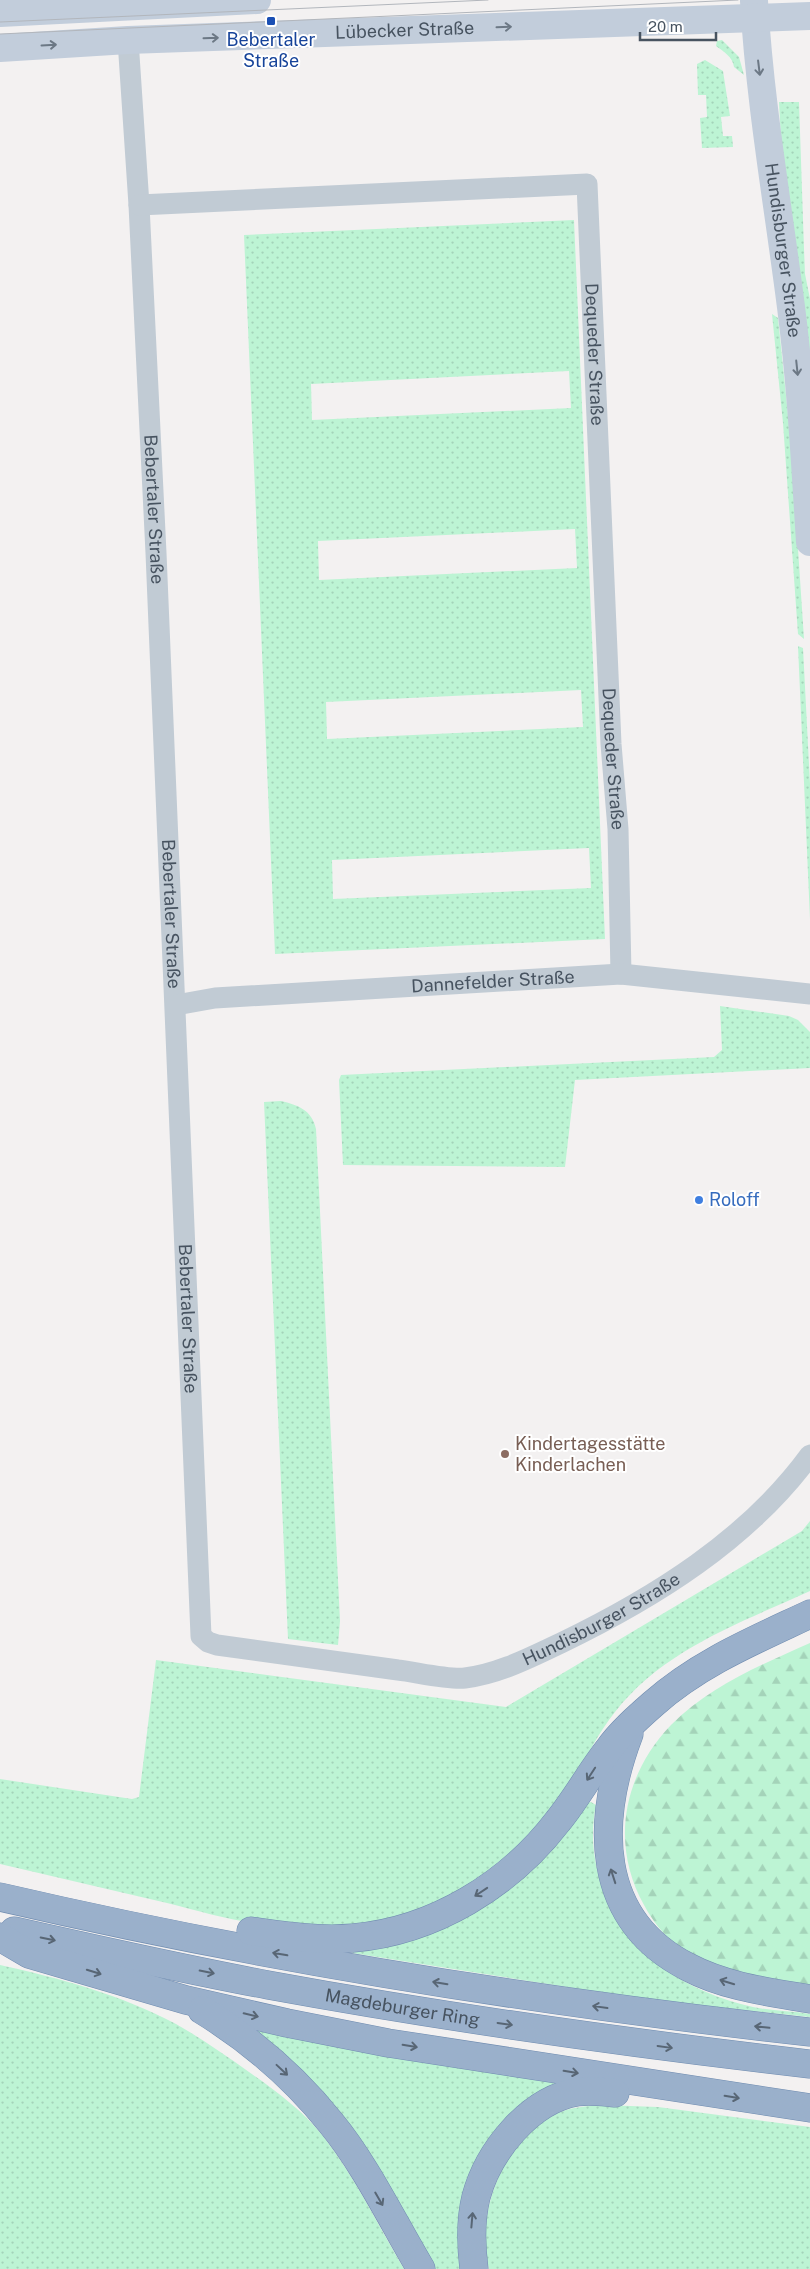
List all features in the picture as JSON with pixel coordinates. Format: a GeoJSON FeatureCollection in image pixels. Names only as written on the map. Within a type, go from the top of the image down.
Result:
{"type":"FeatureCollection","features":[{"type":"Feature","properties":{"kind":"highway"},"geometry":{"type":"LineString","coordinates":[[171,1934],[220,1926],[304,1938],[354,1938],[395,1931],[434,1918],[458,1907],[519,1863],[537,1845],[574,1800],[608,1750],[633,1723],[676,1685],[700,1668],[810,1614]]}},
{"type":"Feature","properties":{"kind":"highway"},"geometry":{"type":"LineString","coordinates":[[633,1723],[613,1785],[607,1831],[611,1871],[619,1895],[628,1912],[655,1945],[690,1968],[752,1989],[810,1999]]}},
{"type":"Feature","properties":{"kind":"highway","name":"Magdeburger Ring"},"geometry":{"type":"LineString","coordinates":[[0,1897],[171,1934],[412,1979],[678,2018],[810,2032]]}},
{"type":"Feature","properties":{"kind":"highway","name":"Magdeburger Ring"},"geometry":{"type":"LineString","coordinates":[[0,1928],[268,1984],[500,2024],[670,2048],[810,2064]]}},
{"type":"Feature","properties":{"kind":"highway"},"geometry":{"type":"LineString","coordinates":[[0,1937],[29,1954],[186,2000],[388,2043],[810,2108]]}},
{"type":"Feature","properties":{"kind":"highway"},"geometry":{"type":"LineString","coordinates":[[186,2000],[217,2019],[266,2056],[309,2098],[332,2124],[352,2152],[421,2269]]}},
{"type":"Feature","properties":{"kind":"highway"},"geometry":{"type":"LineString","coordinates":[[474,2269],[471,2231],[478,2187],[488,2165],[500,2148],[535,2111],[552,2101],[578,2092],[651,2097],[684,2089]]}},
{"type":"Feature","properties":{"kind":"main road"},"geometry":{"type":"LineString","coordinates":[[0,13],[257,0]]}},
{"type":"Feature","properties":{"kind":"main road","name":"Lübecker Straße"},"geometry":{"type":"LineString","coordinates":[[0,48],[128,40],[754,10],[810,16]]}},
{"type":"Feature","properties":{"kind":"main road","name":"Hundisburger Straße"},"geometry":{"type":"LineString","coordinates":[[754,10],[791,309],[801,408],[810,542]]}},
{"type":"Feature","properties":{"kind":"street","name":"Bebertaler Straße"},"geometry":{"type":"LineString","coordinates":[[128,40],[138,205],[176,1005],[200,1634],[208,1642],[217,1645],[348,1664]]}},
{"type":"Feature","properties":{"kind":"street","name":"Dequeder Straße"},"geometry":{"type":"LineString","coordinates":[[138,205],[587,184],[610,744],[618,828],[621,974]]}},
{"type":"Feature","properties":{"kind":"street","name":"Dannefelder Straße"},"geometry":{"type":"LineString","coordinates":[[176,1005],[216,998],[621,974],[810,994]]}},
{"type":"Feature","properties":{"kind":"street","name":"Hundisburger Straße"},"geometry":{"type":"LineString","coordinates":[[348,1664],[464,1678],[506,1667],[541,1652],[622,1612],[697,1563],[768,1503],[798,1471],[810,1455]]}},
{"type":"Feature","properties":{"kind":"green space"},"geometry":{"type":"Polygon","coordinates":[[[722,40],[739,57],[744,75],[734,67],[732,60],[716,46],[717,41],[722,40]]]}},
{"type":"Feature","properties":{"kind":"green space"},"geometry":{"type":"Polygon","coordinates":[[[705,60],[723,71],[730,116],[721,117],[723,136],[732,136],[733,147],[702,148],[700,118],[707,117],[706,95],[698,95],[697,64],[705,60]]]}},
{"type":"Feature","properties":{"kind":"green space"},"geometry":{"type":"Polygon","coordinates":[[[779,102],[799,102],[805,274],[810,299],[810,372],[781,140],[779,102]]]}},
{"type":"Feature","properties":{"kind":"green space"},"geometry":{"type":"Polygon","coordinates":[[[574,220],[605,939],[275,954],[244,235],[574,220]],[[569,371],[311,384],[312,420],[571,408],[569,371]],[[575,529],[318,541],[319,580],[577,568],[575,529]],[[581,690],[326,702],[327,739],[583,727],[581,690]],[[589,848],[332,860],[333,899],[591,888],[589,848]]]}},
{"type":"Feature","properties":{"kind":"green space"},"geometry":{"type":"Polygon","coordinates":[[[772,314],[778,318],[791,444],[804,639],[798,634],[783,423],[772,314]]]}},
{"type":"Feature","properties":{"kind":"green space"},"geometry":{"type":"Polygon","coordinates":[[[798,646],[803,648],[810,784],[810,919],[798,646]]]}},
{"type":"Feature","properties":{"kind":"green space"},"geometry":{"type":"Polygon","coordinates":[[[720,1006],[789,1016],[798,1020],[810,1032],[810,1068],[575,1080],[565,1167],[343,1165],[339,1080],[341,1075],[714,1057],[722,1050],[720,1006]]]}},
{"type":"Feature","properties":{"kind":"green space"},"geometry":{"type":"Polygon","coordinates":[[[281,1101],[293,1104],[308,1113],[316,1129],[340,1621],[338,1645],[288,1639],[264,1102],[281,1101]]]}},
{"type":"Feature","properties":{"kind":"green space"},"geometry":{"type":"Polygon","coordinates":[[[810,1521],[810,1591],[730,1627],[680,1654],[656,1671],[615,1712],[598,1736],[560,1800],[520,1844],[489,1871],[457,1892],[423,1908],[388,1919],[350,1925],[309,1927],[252,1923],[0,1864],[0,1779],[132,1799],[139,1797],[156,1660],[506,1707],[802,1531],[810,1521]]]}},
{"type":"Feature","properties":{"kind":"green space"},"geometry":{"type":"Polygon","coordinates":[[[810,1643],[810,1987],[759,1978],[724,1969],[692,1955],[673,1942],[663,1933],[651,1916],[633,1882],[627,1858],[625,1834],[632,1788],[642,1766],[655,1745],[671,1725],[686,1711],[719,1688],[755,1668],[810,1643]]]}},
{"type":"Feature","properties":{"kind":"green space"},"geometry":{"type":"Polygon","coordinates":[[[591,1802],[596,1805],[593,1838],[597,1870],[604,1891],[628,1935],[645,1953],[663,1968],[706,1992],[753,2007],[810,2014],[810,2017],[649,2000],[352,1953],[552,1848],[587,1803],[591,1802]]]}},
{"type":"Feature","properties":{"kind":"green space"},"geometry":{"type":"Polygon","coordinates":[[[0,1965],[90,1989],[134,2004],[176,2024],[204,2041],[269,2086],[307,2118],[335,2152],[356,2184],[404,2269],[0,2269],[0,1965]]]}},
{"type":"Feature","properties":{"kind":"green space"},"geometry":{"type":"Polygon","coordinates":[[[252,2027],[558,2082],[542,2091],[511,2115],[462,2269],[434,2269],[252,2027]]]}},
{"type":"Feature","properties":{"kind":"green space"},"geometry":{"type":"Polygon","coordinates":[[[584,2106],[658,2107],[810,2127],[810,2269],[489,2269],[486,2225],[490,2203],[507,2161],[520,2143],[536,2127],[559,2112],[584,2106]]]}},
{"type":"Feature","properties":{"kind":"tram line"},"geometry":{"type":"LineString","coordinates":[[0,22],[488,0]]}},
{"type":"Feature","properties":{"kind":"tram line"},"geometry":{"type":"LineString","coordinates":[[0,34],[738,0]]}},
{"type":"Feature","properties":{"kind":"place","name":"Bebertaler Straße"},"geometry":{"type":"Point","coordinates":[271,21]}},
{"type":"Feature","properties":{"kind":"place","name":"Roloff"},"geometry":{"type":"Point","coordinates":[699,1200]}},
{"type":"Feature","properties":{"kind":"place","name":"Kindertagesstätte Kinderlachen"},"geometry":{"type":"Point","coordinates":[505,1454]}}]}
